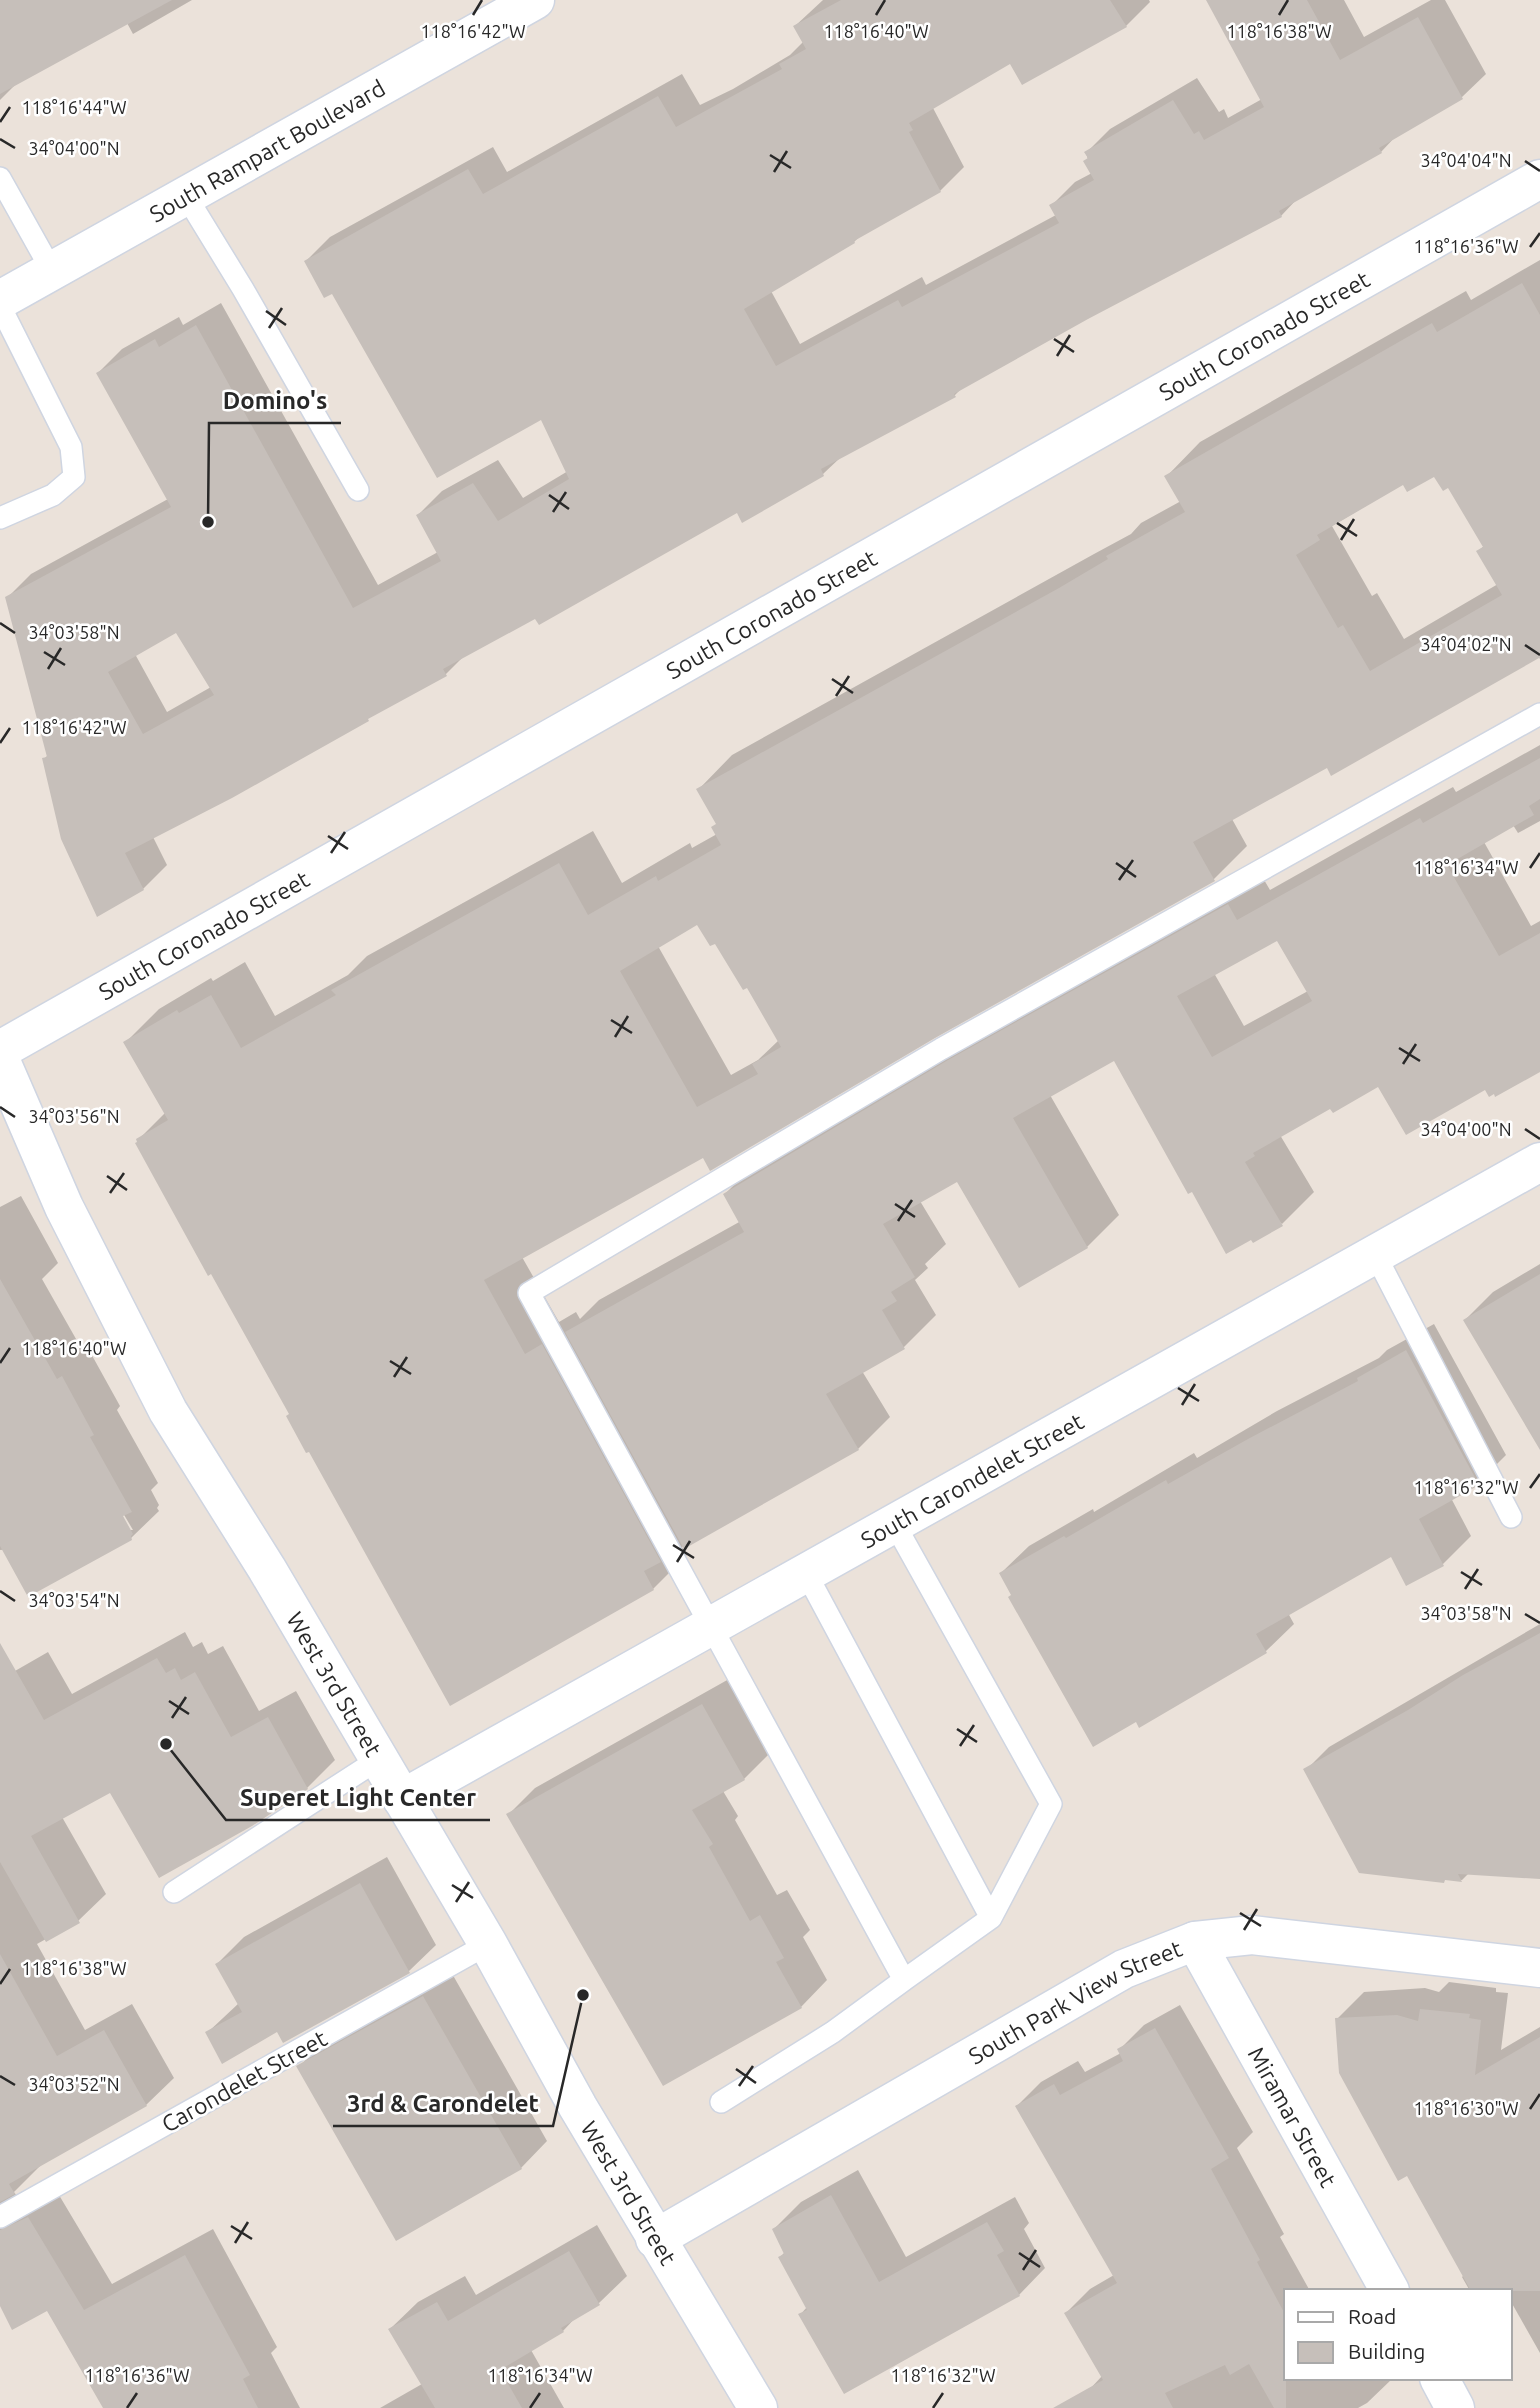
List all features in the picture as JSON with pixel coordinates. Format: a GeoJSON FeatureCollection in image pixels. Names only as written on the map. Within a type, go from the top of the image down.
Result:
{"type":"FeatureCollection","features":[{"type":"Feature","properties":{"kind":"street","name":"South Rampart Boulevard"},"geometry":{"type":"LineString","coordinates":[[0,300],[535,0]]}},
{"type":"Feature","properties":{"kind":"street","name":"South Coronado Street"},"geometry":{"type":"LineString","coordinates":[[0,1050],[1540,179]]}},
{"type":"Feature","properties":{"kind":"street","name":"West 3rd Street"},"geometry":{"type":"LineString","coordinates":[[0,1059],[64,1207],[168,1411],[267,1569],[488,1944],[655,2239],[758,2408]]}},
{"type":"Feature","properties":{"kind":"street","name":"South Carondelet Street"},"geometry":{"type":"LineString","coordinates":[[402,1799],[1540,1162]]}},
{"type":"Feature","properties":{"kind":"street","name":"South Park View Street"},"geometry":{"type":"LineString","coordinates":[[655,2239],[1124,1969],[1195,1941],[1252,1935],[1540,1968]]}},
{"type":"Feature","properties":{"kind":"street","name":"Miramar Street"},"geometry":{"type":"LineString","coordinates":[[1195,1941],[1389,2289]]}},
{"type":"Feature","properties":{"kind":"street"},"geometry":{"type":"LineString","coordinates":[[1440,2380],[1455,2408]]}},
{"type":"Feature","properties":{"kind":"lane"},"geometry":{"type":"LineString","coordinates":[[0,178],[52,271]]}},
{"type":"Feature","properties":{"kind":"lane"},"geometry":{"type":"LineString","coordinates":[[186,196],[243,289],[358,490]]}},
{"type":"Feature","properties":{"kind":"lane"},"geometry":{"type":"LineString","coordinates":[[0,306],[71,447],[74,477],[53,495],[0,518]]}},
{"type":"Feature","properties":{"kind":"lane"},"geometry":{"type":"LineString","coordinates":[[904,1980],[529,1293],[953,1042],[1540,714]]}},
{"type":"Feature","properties":{"kind":"lane"},"geometry":{"type":"LineString","coordinates":[[1376,1254],[1511,1517]]}},
{"type":"Feature","properties":{"kind":"lane"},"geometry":{"type":"LineString","coordinates":[[721,2102],[833,2032],[990,1918],[1051,1804],[894,1523]]}},
{"type":"Feature","properties":{"kind":"lane"},"geometry":{"type":"LineString","coordinates":[[806,1573],[990,1918]]}},
{"type":"Feature","properties":{"kind":"lane"},"geometry":{"type":"LineString","coordinates":[[174,1892],[379,1759]]}},
{"type":"Feature","properties":{"kind":"lane","name":"Carondelet Street"},"geometry":{"type":"LineString","coordinates":[[0,2217],[488,1944]]}},
{"type":"Feature","properties":{"kind":"building"},"geometry":{"type":"Polygon","coordinates":[[[0,0],[172,0],[0,94],[0,0]]]}},
{"type":"Feature","properties":{"kind":"building"},"geometry":{"type":"Polygon","coordinates":[[[841,0],[1110,0],[1127,27],[1022,85],[1010,64],[909,123],[913,130],[909,132],[941,192],[854,241],[855,243],[744,309],[776,366],[898,300],[902,307],[1059,223],[1049,205],[1094,180],[1083,161],[1088,158],[1084,152],[1173,100],[1194,134],[1199,131],[1204,140],[1264,107],[1206,0],[1307,0],[1340,60],[1418,17],[1463,99],[1379,148],[1382,153],[1279,211],[1282,217],[1088,319],[954,394],[956,397],[821,469],[824,476],[742,523],[737,513],[539,625],[535,619],[443,669],[447,676],[368,719],[369,721],[232,798],[125,853],[144,890],[97,917],[61,839],[42,758],[47,757],[5,597],[171,507],[96,373],[155,339],[159,347],[196,325],[353,608],[441,561],[416,515],[473,483],[498,521],[569,479],[541,420],[437,478],[332,294],[324,298],[304,261],[468,169],[483,194],[658,96],[676,127],[782,69],[779,64],[806,49],[793,26],[841,0]],[[176,633],[108,672],[143,734],[214,695],[176,633]]]}},
{"type":"Feature","properties":{"kind":"building"},"geometry":{"type":"Polygon","coordinates":[[[1522,283],[1540,315],[1540,659],[1331,776],[1327,768],[1193,842],[1215,881],[935,1038],[710,1171],[703,1158],[484,1280],[525,1354],[542,1344],[661,1562],[644,1571],[654,1590],[450,1706],[309,1452],[306,1453],[286,1416],[289,1414],[211,1274],[208,1276],[135,1143],[136,1139],[168,1120],[123,1042],[177,1010],[179,1013],[211,995],[241,1048],[336,995],[331,990],[559,863],[588,915],[656,876],[658,881],[721,845],[711,827],[716,824],[696,789],[1059,588],[1108,559],[1106,556],[1185,512],[1164,476],[1432,323],[1437,332],[1522,283]],[[1434,477],[1407,492],[1403,485],[1317,535],[1320,540],[1296,555],[1338,628],[1343,625],[1370,671],[1502,595],[1476,551],[1483,547],[1448,488],[1443,491],[1434,477]],[[697,925],[620,971],[697,1107],[758,1074],[752,1064],[781,1047],[747,988],[743,990],[715,944],[710,946],[697,925]]]}},
{"type":"Feature","properties":{"kind":"building"},"geometry":{"type":"Polygon","coordinates":[[[1540,758],[1540,799],[1529,806],[1534,815],[1447,865],[1499,956],[1540,933],[1540,1072],[1495,1097],[1494,1094],[1489,1097],[1485,1090],[1406,1135],[1378,1087],[1333,1113],[1330,1109],[1253,1153],[1255,1156],[1245,1162],[1283,1226],[1226,1254],[1192,1192],[1188,1194],[1114,1061],[1013,1118],[1088,1248],[1019,1288],[957,1182],[883,1224],[915,1277],[891,1292],[897,1301],[882,1310],[905,1349],[826,1394],[859,1450],[684,1549],[565,1332],[744,1232],[723,1194],[948,1060],[1228,904],[1237,920],[1420,818],[1423,823],[1540,758]],[[1277,941],[1177,996],[1212,1057],[1312,1001],[1277,941]]]}},
{"type":"Feature","properties":{"kind":"building"},"geometry":{"type":"Polygon","coordinates":[[[1540,1274],[1540,1450],[1463,1320],[1540,1274]]]}},
{"type":"Feature","properties":{"kind":"building"},"geometry":{"type":"Polygon","coordinates":[[[0,1279],[57,1379],[62,1376],[94,1435],[90,1437],[132,1512],[123,1516],[133,1534],[132,1540],[28,1597],[0,1546],[0,1279]]]}},
{"type":"Feature","properties":{"kind":"building"},"geometry":{"type":"Polygon","coordinates":[[[1406,1350],[1479,1485],[1419,1519],[1444,1566],[1406,1586],[1391,1557],[1256,1634],[1267,1653],[1139,1728],[1136,1722],[1093,1747],[1008,1597],[1011,1595],[999,1573],[1166,1480],[1168,1484],[1358,1381],[1357,1378],[1406,1350]]]}},
{"type":"Feature","properties":{"kind":"building"},"geometry":{"type":"Polygon","coordinates":[[[1540,1633],[1540,1879],[1458,1874],[1462,1882],[1445,1880],[1444,1883],[1359,1873],[1303,1769],[1540,1633]]]}},
{"type":"Feature","properties":{"kind":"building"},"geometry":{"type":"Polygon","coordinates":[[[0,1643],[44,1720],[157,1658],[166,1673],[175,1668],[181,1680],[195,1672],[231,1737],[268,1717],[308,1789],[252,1826],[159,1878],[110,1793],[31,1836],[80,1923],[46,1942],[0,1862],[0,1643]]]}},
{"type":"Feature","properties":{"kind":"building"},"geometry":{"type":"Polygon","coordinates":[[[702,1704],[745,1780],[692,1810],[713,1844],[709,1847],[750,1921],[760,1915],[784,1958],[776,1962],[802,2008],[663,2086],[506,1814],[702,1704]]]}},
{"type":"Feature","properties":{"kind":"building"},"geometry":{"type":"Polygon","coordinates":[[[360,1883],[410,1973],[283,2043],[277,2032],[222,2064],[205,2032],[242,2012],[215,1964],[360,1883]]]}},
{"type":"Feature","properties":{"kind":"building"},"geometry":{"type":"Polygon","coordinates":[[[0,1954],[57,2056],[104,2030],[147,2106],[9,2184],[15,2194],[0,2202],[0,1954]]]}},
{"type":"Feature","properties":{"kind":"building"},"geometry":{"type":"Polygon","coordinates":[[[423,1996],[522,2169],[396,2241],[296,2066],[423,1996]]]}},
{"type":"Feature","properties":{"kind":"building"},"geometry":{"type":"Polygon","coordinates":[[[1420,2009],[1470,2014],[1469,2018],[1481,2020],[1475,2075],[1540,2037],[1540,2291],[1470,2289],[1407,2176],[1398,2181],[1339,2073],[1335,2018],[1397,2015],[1418,2021],[1420,2009]]]}},
{"type":"Feature","properties":{"kind":"building"},"geometry":{"type":"Polygon","coordinates":[[[1155,2028],[1229,2158],[1211,2169],[1260,2260],[1257,2262],[1284,2312],[1286,2408],[1274,2408],[1249,2364],[1230,2375],[1225,2365],[1165,2393],[1173,2408],[1053,2408],[1103,2380],[1064,2313],[1117,2283],[1015,2106],[1054,2084],[1060,2095],[1123,2061],[1117,2049],[1155,2028]]]}},
{"type":"Feature","properties":{"kind":"building"},"geometry":{"type":"Polygon","coordinates":[[[831,2195],[879,2282],[987,2222],[1004,2251],[997,2255],[1020,2296],[844,2394],[798,2314],[807,2310],[778,2257],[784,2254],[772,2229],[831,2195]]]}},
{"type":"Feature","properties":{"kind":"building"},"geometry":{"type":"Polygon","coordinates":[[[28,2217],[84,2310],[185,2255],[250,2375],[243,2379],[258,2408],[103,2408],[47,2311],[12,2330],[0,2306],[0,2230],[28,2217]]]}},
{"type":"Feature","properties":{"kind":"building"},"geometry":{"type":"Polygon","coordinates":[[[569,2251],[600,2305],[561,2328],[564,2332],[500,2370],[522,2408],[435,2408],[388,2329],[437,2302],[448,2321],[569,2251]]]}},
{"type":"Feature","properties":{"kind":"place","name":"Domino's"},"geometry":{"type":"Point","coordinates":[208,522]}},
{"type":"Feature","properties":{"kind":"place","name":"Superet Light Center"},"geometry":{"type":"Point","coordinates":[166,1744]}},
{"type":"Feature","properties":{"kind":"place","name":"3rd & Carondelet"},"geometry":{"type":"Point","coordinates":[583,1995]}}]}
